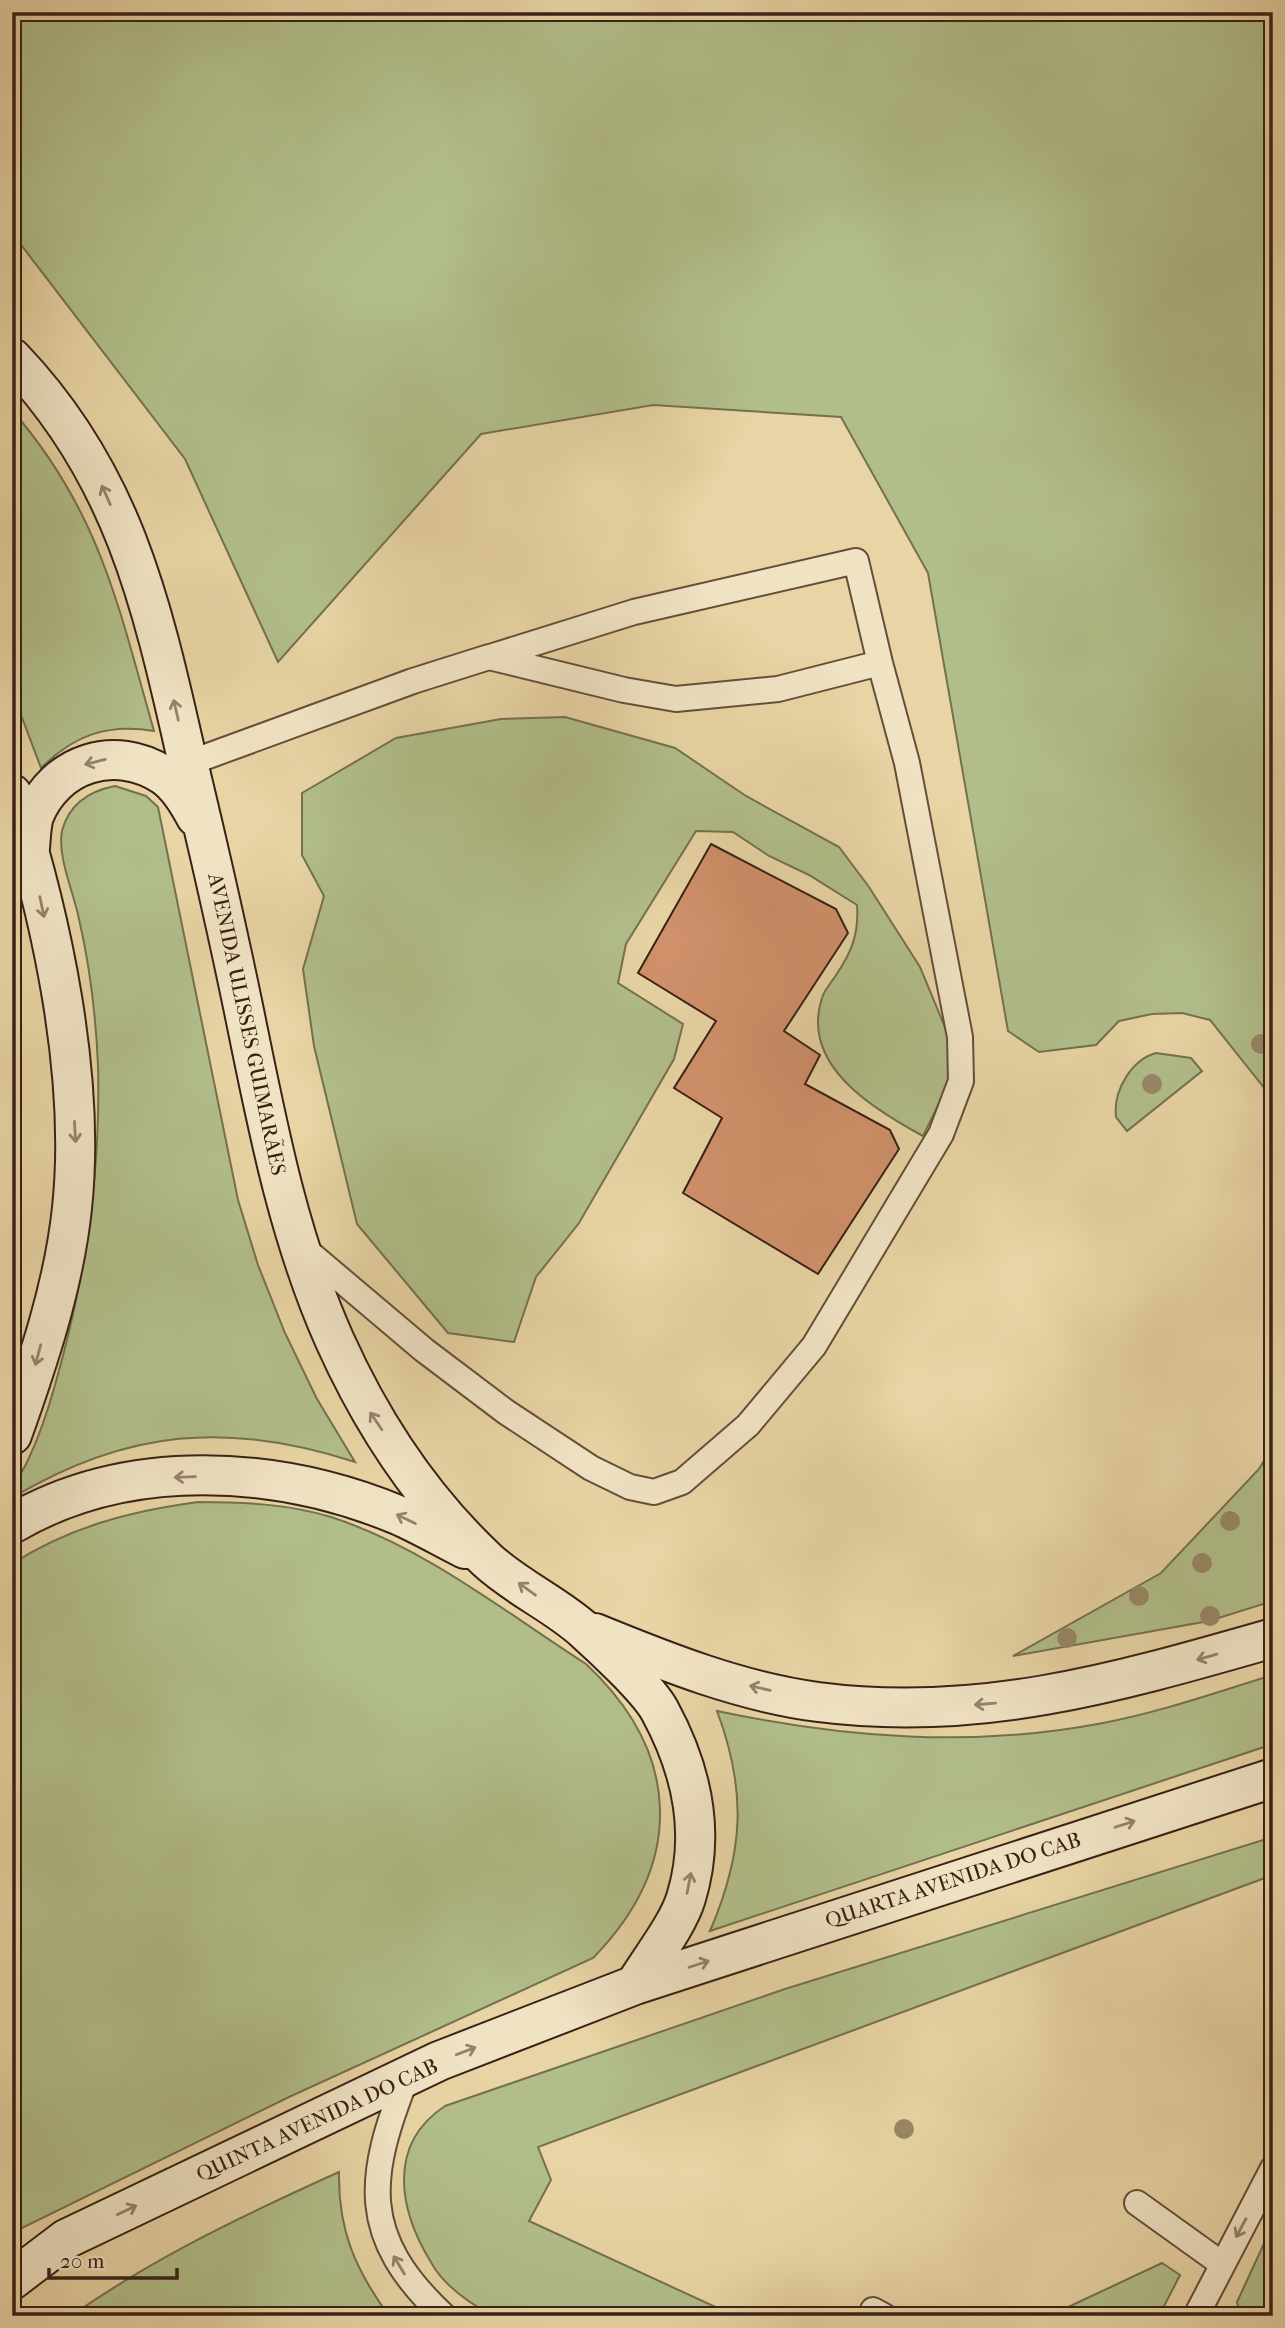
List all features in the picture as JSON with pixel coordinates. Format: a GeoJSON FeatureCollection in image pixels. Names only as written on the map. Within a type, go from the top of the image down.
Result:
{"type":"FeatureCollection","features":[{"type":"Feature","properties":{"kind":"main road","name":"AVENIDA ULISSES GUIMARÃES"},"geometry":{"type":"LineString","coordinates":[[12,358],[67,422],[85,450],[130,550],[156,621],[263,1105],[297,1242],[311,1287],[362,1401],[440,1508],[489,1561],[583,1629]]}},
{"type":"Feature","properties":{"kind":"main road"},"geometry":{"type":"LineString","coordinates":[[30,850],[33,818],[48,790],[73,768],[104,759],[136,761],[165,776],[186,799],[204,831]]}},
{"type":"Feature","properties":{"kind":"main road"},"geometry":{"type":"LineString","coordinates":[[12,794],[30,850],[65,1018],[76,1147],[72,1210],[61,1270],[31,1383],[12,1435]]}},
{"type":"Feature","properties":{"kind":"main road"},"geometry":{"type":"LineString","coordinates":[[12,1524],[66,1497],[116,1485],[162,1478],[266,1477],[358,1500],[400,1516],[489,1561]]}},
{"type":"Feature","properties":{"kind":"main road"},"geometry":{"type":"LineString","coordinates":[[583,1629],[668,1662],[743,1685],[817,1702],[897,1707],[951,1707],[1046,1697],[1119,1682],[1273,1638]]}},
{"type":"Feature","properties":{"kind":"main road"},"geometry":{"type":"LineString","coordinates":[[583,1629],[658,1707],[691,1785],[698,1842],[685,1902],[635,1985]]}},
{"type":"Feature","properties":{"kind":"main road","name":"QUARTA AVENIDA DO CAB"},"geometry":{"type":"LineString","coordinates":[[635,1985],[1273,1778]]}},
{"type":"Feature","properties":{"kind":"main road","name":"QUINTA AVENIDA DO CAB"},"geometry":{"type":"LineString","coordinates":[[12,2280],[66,2239],[407,2076],[635,1985]]}},
{"type":"Feature","properties":{"kind":"main road"},"geometry":{"type":"LineString","coordinates":[[12,2258],[66,2239]]}},
{"type":"Feature","properties":{"kind":"lane"},"geometry":{"type":"LineString","coordinates":[[189,763],[413,681],[634,612],[856,561],[907,763],[960,1037],[961,1081],[941,1134],[814,1346],[748,1425],[682,1482],[653,1492],[630,1487],[590,1468],[506,1412],[424,1350],[297,1242]]}},
{"type":"Feature","properties":{"kind":"lane"},"geometry":{"type":"LineString","coordinates":[[489,657],[624,690],[676,699],[778,689],[880,663]]}},
{"type":"Feature","properties":{"kind":"lane"},"geometry":{"type":"LineString","coordinates":[[407,2076],[384,2139],[377,2171],[377,2201],[392,2255],[404,2275],[444,2316]]}},
{"type":"Feature","properties":{"kind":"lane"},"geometry":{"type":"LineString","coordinates":[[1205,2309],[1222,2264],[1273,2168]]}},
{"type":"Feature","properties":{"kind":"lane"},"geometry":{"type":"LineString","coordinates":[[1138,2203],[1222,2264]]}},
{"type":"Feature","properties":{"kind":"green space"},"geometry":{"type":"Polygon","coordinates":[[[12,12],[1273,12],[1273,1099],[1210,1020],[1182,1013],[1152,1014],[1119,1021],[1096,1045],[1039,1052],[1008,1031],[928,573],[841,417],[653,405],[481,434],[278,662],[185,459],[12,233],[12,12]]]}},
{"type":"Feature","properties":{"kind":"green space"},"geometry":{"type":"Polygon","coordinates":[[[12,410],[42,448],[86,523],[116,601],[154,731],[122,729],[93,734],[66,747],[41,768],[12,691],[12,410]]]}},
{"type":"Feature","properties":{"kind":"green space"},"geometry":{"type":"Polygon","coordinates":[[[565,717],[675,748],[746,796],[839,847],[869,887],[920,967],[954,1049],[946,1089],[923,1136],[863,1098],[831,1064],[821,1044],[818,1022],[823,995],[853,942],[857,925],[857,905],[809,875],[769,856],[733,832],[696,831],[626,944],[618,983],[683,1024],[674,1059],[579,1223],[536,1277],[514,1342],[448,1333],[357,1224],[314,1046],[303,969],[324,896],[302,855],[302,793],[396,738],[501,719],[565,717]]]}},
{"type":"Feature","properties":{"kind":"green space"},"geometry":{"type":"Polygon","coordinates":[[[115,786],[146,796],[158,807],[238,1200],[258,1265],[285,1333],[317,1399],[355,1462],[309,1449],[264,1441],[221,1437],[179,1439],[138,1445],[96,1458],[55,1475],[12,1498],[15,1483],[43,1423],[66,1346],[83,1267],[97,1147],[98,1066],[94,1011],[83,937],[62,852],[62,831],[70,813],[81,800],[97,791],[115,786]]]}},
{"type":"Feature","properties":{"kind":"green space"},"geometry":{"type":"Polygon","coordinates":[[[1156,1053],[1191,1058],[1202,1071],[1127,1131],[1116,1117],[1117,1097],[1132,1069],[1156,1053]]]}},
{"type":"Feature","properties":{"kind":"green space"},"geometry":{"type":"Polygon","coordinates":[[[1273,1446],[1273,1505],[1269,1512],[1273,1511],[1273,1601],[1209,1621],[1013,1656],[1161,1573],[1259,1469],[1273,1446]]]}},
{"type":"Feature","properties":{"kind":"green space"},"geometry":{"type":"Polygon","coordinates":[[[198,1502],[249,1503],[298,1509],[331,1517],[365,1530],[399,1545],[463,1582],[586,1664],[618,1699],[641,1735],[655,1772],[660,1810],[657,1847],[644,1885],[623,1922],[593,1958],[289,2097],[12,2233],[12,1564],[78,1530],[149,1510],[198,1502]]]}},
{"type":"Feature","properties":{"kind":"green space"},"geometry":{"type":"Polygon","coordinates":[[[1273,1675],[1273,1744],[710,1931],[730,1875],[738,1821],[733,1768],[717,1711],[813,1728],[861,1733],[957,1737],[1006,1735],[1103,1723],[1189,1701],[1273,1675]]]}},
{"type":"Feature","properties":{"kind":"green space"},"geometry":{"type":"Polygon","coordinates":[[[1273,1837],[1273,1875],[538,2147],[551,2180],[529,2221],[735,2316],[493,2316],[467,2300],[444,2280],[421,2244],[406,2201],[406,2159],[413,2140],[426,2122],[445,2106],[785,1989],[1273,1837]]]}},
{"type":"Feature","properties":{"kind":"green space"},"geometry":{"type":"Polygon","coordinates":[[[339,2172],[339,2193],[345,2231],[358,2265],[389,2316],[71,2316],[135,2275],[235,2220],[339,2172]]]}},
{"type":"Feature","properties":{"kind":"green space"},"geometry":{"type":"Polygon","coordinates":[[[1273,2224],[1273,2316],[1241,2316],[1237,2302],[1273,2224]]]}},
{"type":"Feature","properties":{"kind":"green space"},"geometry":{"type":"Polygon","coordinates":[[[1162,2263],[1180,2275],[1159,2316],[1049,2316],[1162,2263]]]}},
{"type":"Feature","properties":{"kind":"building"},"geometry":{"type":"Polygon","coordinates":[[[711,844],[836,909],[848,933],[784,1031],[820,1055],[805,1084],[890,1130],[899,1149],[818,1274],[683,1193],[722,1118],[674,1088],[716,1021],[638,973],[711,844]]]}}]}
